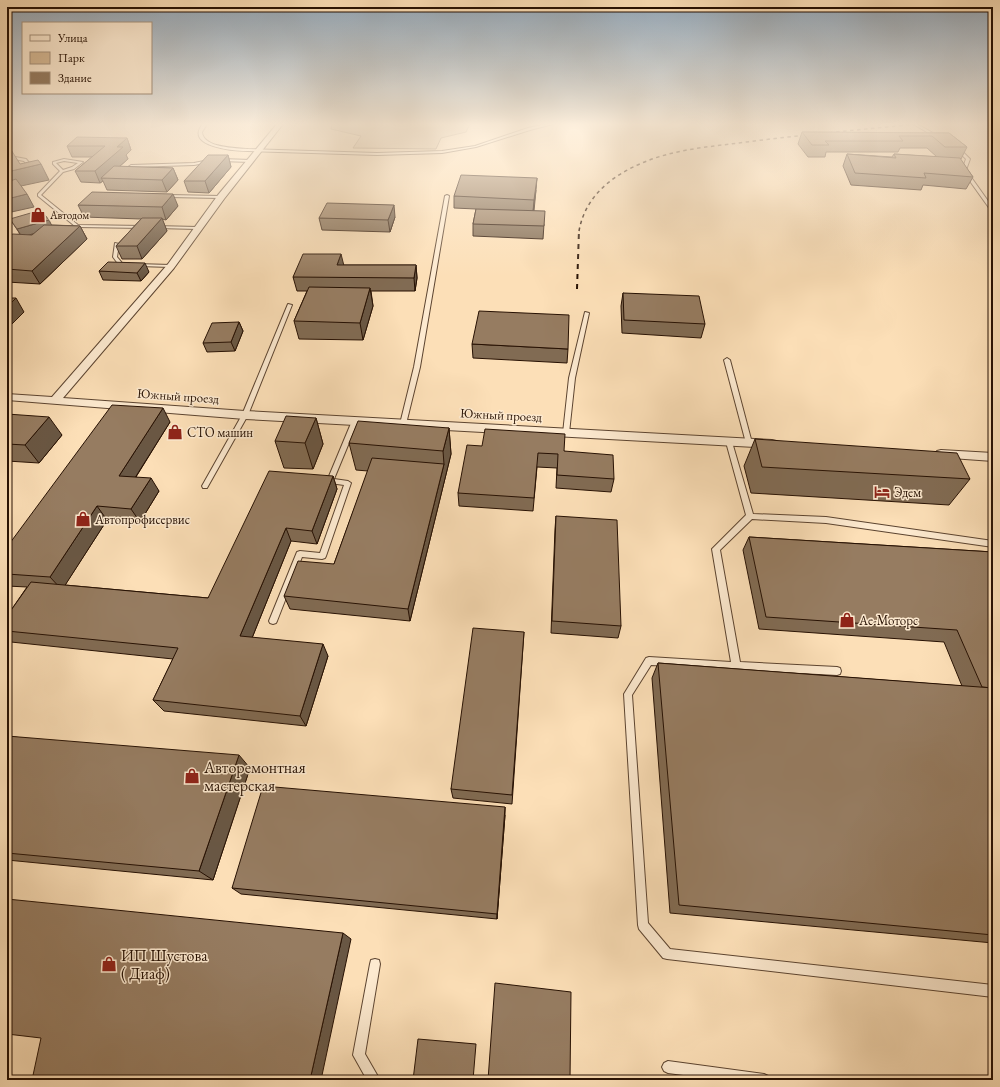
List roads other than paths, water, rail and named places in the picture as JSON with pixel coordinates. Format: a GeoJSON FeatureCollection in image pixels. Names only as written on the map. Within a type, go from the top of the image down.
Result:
{"type":"FeatureCollection","features":[{"type":"Feature","properties":{"kind":"street"},"geometry":{"type":"LineString","coordinates":[[55,400],[171,266],[221,197],[240,175]]}},
{"type":"Feature","properties":{"kind":"street","name":"Южный проезд"},"geometry":{"type":"LineString","coordinates":[[7,397],[55,400],[117,410],[245,415],[780,445]]}},
{"type":"Feature","properties":{"kind":"street"},"geometry":{"type":"LineString","coordinates":[[930,453],[993,457]]}},
{"type":"Feature","properties":{"kind":"lane"},"geometry":{"type":"LineString","coordinates":[[58,175],[39,195],[77,226]]}},
{"type":"Feature","properties":{"kind":"lane"},"geometry":{"type":"LineString","coordinates":[[967,175],[993,211]]}},
{"type":"Feature","properties":{"kind":"lane"},"geometry":{"type":"LineString","coordinates":[[169,196],[221,197]]}},
{"type":"Feature","properties":{"kind":"lane"},"geometry":{"type":"LineString","coordinates":[[403,424],[417,367],[447,196]]}},
{"type":"Feature","properties":{"kind":"lane"},"geometry":{"type":"LineString","coordinates":[[70,229],[77,226],[198,228]]}},
{"type":"Feature","properties":{"kind":"lane"},"geometry":{"type":"LineString","coordinates":[[117,244],[115,257],[121,264],[171,266]]}},
{"type":"Feature","properties":{"kind":"lane"},"geometry":{"type":"LineString","coordinates":[[205,486],[245,415],[290,305]]}},
{"type":"Feature","properties":{"kind":"lane"},"geometry":{"type":"LineString","coordinates":[[566,433],[572,378],[587,313]]}},
{"type":"Feature","properties":{"kind":"lane"},"geometry":{"type":"LineString","coordinates":[[728,360],[749,443]]}},
{"type":"Feature","properties":{"kind":"lane"},"geometry":{"type":"LineString","coordinates":[[273,621],[300,554],[322,556],[348,483],[330,481],[355,421]]}},
{"type":"Feature","properties":{"kind":"lane"},"geometry":{"type":"LineString","coordinates":[[729,442],[750,516]]}},
{"type":"Feature","properties":{"kind":"lane"},"geometry":{"type":"LineString","coordinates":[[736,665],[716,549],[750,516],[826,520],[993,544]]}},
{"type":"Feature","properties":{"kind":"lane"},"geometry":{"type":"LineString","coordinates":[[837,671],[649,660],[628,694],[643,925],[667,954],[993,991]]}},
{"type":"Feature","properties":{"kind":"lane"},"geometry":{"type":"LineString","coordinates":[[374,1080],[359,1055],[375,964]]}},
{"type":"Feature","properties":{"kind":"lane"},"geometry":{"type":"LineString","coordinates":[[668,1067],[764,1080]]}},
{"type":"Feature","properties":{"kind":"railway"},"geometry":{"type":"LineString","coordinates":[[579,231],[582,219],[593,198],[601,189],[619,175]]}},
{"type":"Feature","properties":{"kind":"railway"},"geometry":{"type":"LineString","coordinates":[[577,289],[579,230]]}},
{"type":"Feature","properties":{"kind":"place","name":"Автодом"},"geometry":{"type":"Point","coordinates":[38,215]}},
{"type":"Feature","properties":{"kind":"place","name":"СТО машин"},"geometry":{"type":"Point","coordinates":[175,432]}},
{"type":"Feature","properties":{"kind":"place","name":"Эдем"},"geometry":{"type":"Point","coordinates":[882,492]}},
{"type":"Feature","properties":{"kind":"place","name":"Автопрофисервис"},"geometry":{"type":"Point","coordinates":[83,519]}},
{"type":"Feature","properties":{"kind":"place","name":"Ае-Моторс"},"geometry":{"type":"Point","coordinates":[847,620]}},
{"type":"Feature","properties":{"kind":"place","name":"Авторемонтная мастерская"},"geometry":{"type":"Point","coordinates":[192,776]}},
{"type":"Feature","properties":{"kind":"place","name":"ИП Шустова ( Диаф)"},"geometry":{"type":"Point","coordinates":[109,964]}}]}
